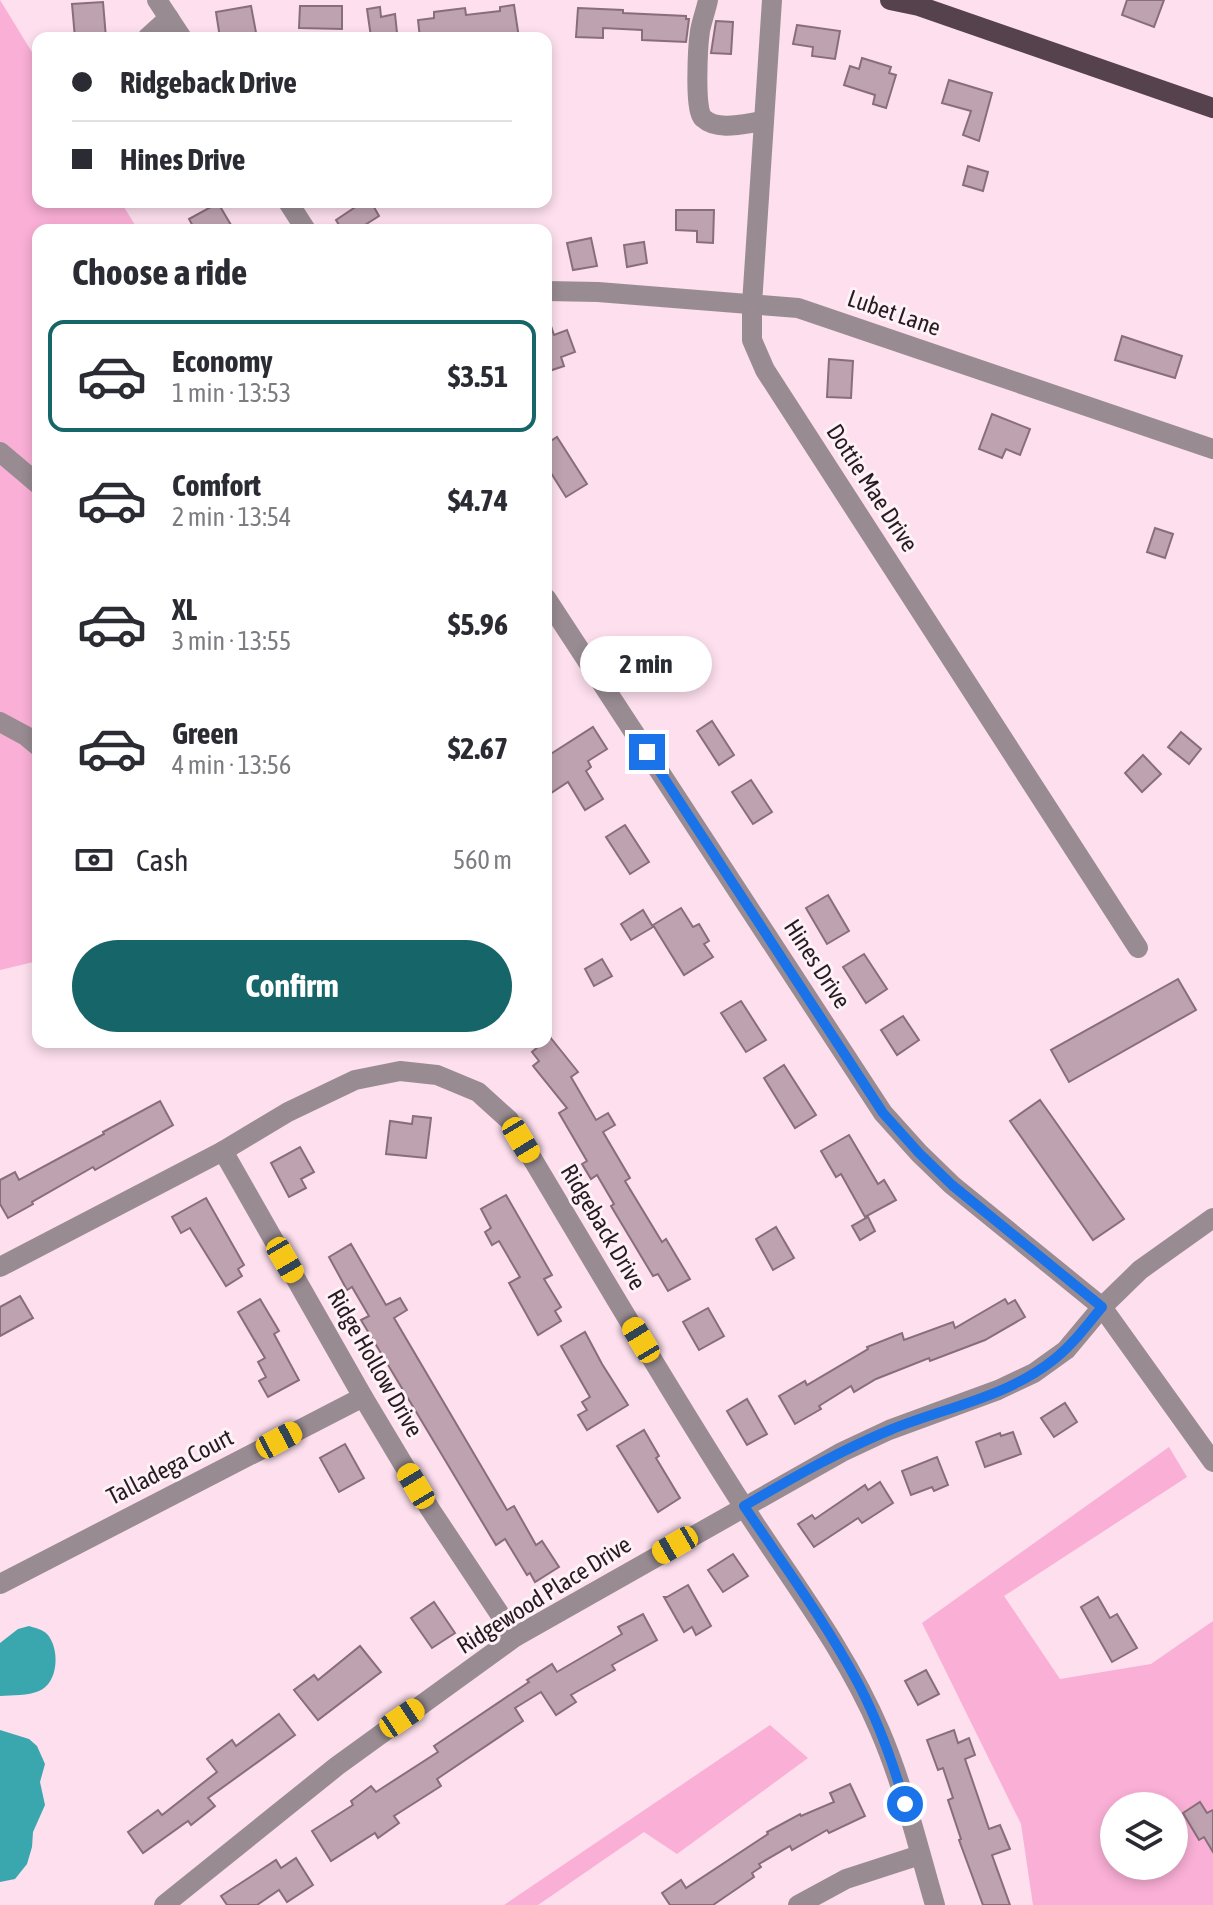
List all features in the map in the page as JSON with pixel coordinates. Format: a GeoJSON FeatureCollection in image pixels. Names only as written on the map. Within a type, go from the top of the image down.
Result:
{"type":"FeatureCollection","features":[{"type":"Feature","properties":{"kind":"main road"},"geometry":{"type":"LineString","coordinates":[[890,0],[920,3],[1213,108]]}},
{"type":"Feature","properties":{"kind":"street"},"geometry":{"type":"LineString","coordinates":[[157,0],[178,32]]}},
{"type":"Feature","properties":{"kind":"street"},"geometry":{"type":"LineString","coordinates":[[708,0],[701,29],[699,114],[704,120],[720,126],[764,121]]}},
{"type":"Feature","properties":{"kind":"street","name":"Dottie Mae Drive"},"geometry":{"type":"LineString","coordinates":[[772,0],[752,340],[765,370],[1138,948]]}},
{"type":"Feature","properties":{"kind":"street"},"geometry":{"type":"LineString","coordinates":[[154,32],[169,18]]}},
{"type":"Feature","properties":{"kind":"street","name":"Lubet Lane"},"geometry":{"type":"LineString","coordinates":[[552,291],[798,308],[1213,449]]}},
{"type":"Feature","properties":{"kind":"street"},"geometry":{"type":"LineString","coordinates":[[0,452],[32,479]]}},
{"type":"Feature","properties":{"kind":"street","name":"Hines Drive"},"geometry":{"type":"LineString","coordinates":[[552,607],[883,1113],[952,1185],[1102,1307],[1213,1462]]}},
{"type":"Feature","properties":{"kind":"street"},"geometry":{"type":"LineString","coordinates":[[0,722],[32,741]]}},
{"type":"Feature","properties":{"kind":"street","name":"Ridgeback Drive"},"geometry":{"type":"LineString","coordinates":[[0,1267],[223,1151],[288,1112],[355,1080],[400,1071],[437,1075],[478,1092],[509,1120],[672,1392],[814,1609],[858,1684],[898,1779],[935,1905]]}},
{"type":"Feature","properties":{"kind":"street","name":"Ridge Hollow Drive"},"geometry":{"type":"LineString","coordinates":[[223,1151],[430,1509],[515,1637]]}},
{"type":"Feature","properties":{"kind":"street","name":"Ridgewood Place Drive"},"geometry":{"type":"LineString","coordinates":[[164,1905],[337,1766],[515,1637],[842,1452],[889,1430],[998,1390],[1034,1373],[1066,1350],[1102,1307],[1140,1270],[1213,1218]]}},
{"type":"Feature","properties":{"kind":"street","name":"Talladega Court"},"geometry":{"type":"LineString","coordinates":[[0,1584],[363,1397]]}},
{"type":"Feature","properties":{"kind":"street"},"geometry":{"type":"LineString","coordinates":[[798,1905],[846,1879],[920,1855]]}},
{"type":"Feature","properties":{"kind":"shaded area"},"geometry":{"type":"Polygon","coordinates":[[[0,0],[32,52],[32,208],[125,208],[134,224],[32,224],[32,962],[0,970],[0,0]]]}},
{"type":"Feature","properties":{"kind":"shaded area"},"geometry":{"type":"Polygon","coordinates":[[[1169,1447],[1187,1477],[1004,1596],[1060,1679],[1151,1664],[1213,1621],[1213,1905],[1033,1905],[1021,1824],[922,1623],[1169,1447]]]}},
{"type":"Feature","properties":{"kind":"shaded area"},"geometry":{"type":"Polygon","coordinates":[[[770,1725],[808,1758],[677,1854],[644,1832],[538,1905],[504,1905],[770,1725]]]}},
{"type":"Feature","properties":{"kind":"water"},"geometry":{"type":"Polygon","coordinates":[[[29,1626],[43,1631],[51,1640],[55,1665],[51,1681],[39,1691],[0,1696],[0,1643],[18,1629],[29,1626]]]}},
{"type":"Feature","properties":{"kind":"water"},"geometry":{"type":"Polygon","coordinates":[[[0,1730],[29,1739],[37,1746],[45,1764],[40,1782],[45,1805],[33,1832],[27,1864],[15,1879],[0,1882],[0,1730]]]}},
{"type":"Feature","properties":{"kind":"building"},"geometry":{"type":"Polygon","coordinates":[[[1127,0],[1164,0],[1154,27],[1122,15],[1127,0]]]}},
{"type":"Feature","properties":{"kind":"building"},"geometry":{"type":"Polygon","coordinates":[[[103,2],[106,32],[74,32],[72,4],[103,2]]]}},
{"type":"Feature","properties":{"kind":"building"},"geometry":{"type":"Polygon","coordinates":[[[514,5],[518,32],[419,32],[418,20],[434,18],[434,12],[465,8],[466,15],[500,11],[500,7],[514,5]]]}},
{"type":"Feature","properties":{"kind":"building"},"geometry":{"type":"Polygon","coordinates":[[[251,6],[256,32],[219,32],[216,12],[251,6]]]}},
{"type":"Feature","properties":{"kind":"building"},"geometry":{"type":"Polygon","coordinates":[[[300,6],[342,6],[342,29],[299,28],[300,6]]]}},
{"type":"Feature","properties":{"kind":"building"},"geometry":{"type":"Polygon","coordinates":[[[380,7],[381,17],[395,14],[397,32],[370,32],[367,9],[380,7]]]}},
{"type":"Feature","properties":{"kind":"building"},"geometry":{"type":"Polygon","coordinates":[[[578,8],[686,16],[689,19],[686,42],[642,40],[642,30],[603,28],[603,38],[576,37],[578,8]]]}},
{"type":"Feature","properties":{"kind":"building"},"geometry":{"type":"Polygon","coordinates":[[[716,21],[733,22],[731,54],[711,53],[716,21]]]}},
{"type":"Feature","properties":{"kind":"building"},"geometry":{"type":"Polygon","coordinates":[[[797,25],[840,31],[835,59],[812,56],[813,47],[793,44],[797,25]]]}},
{"type":"Feature","properties":{"kind":"building"},"geometry":{"type":"Polygon","coordinates":[[[862,58],[891,67],[889,73],[896,75],[886,108],[873,104],[875,95],[844,85],[850,66],[859,69],[862,58]]]}},
{"type":"Feature","properties":{"kind":"building"},"geometry":{"type":"Polygon","coordinates":[[[949,80],[992,93],[979,141],[963,135],[971,111],[942,103],[949,80]]]}},
{"type":"Feature","properties":{"kind":"building"},"geometry":{"type":"Polygon","coordinates":[[[968,166],[988,172],[983,191],[963,185],[968,166]]]}},
{"type":"Feature","properties":{"kind":"building"},"geometry":{"type":"Polygon","coordinates":[[[209,208],[221,208],[230,224],[192,224],[189,219],[209,208]]]}},
{"type":"Feature","properties":{"kind":"building"},"geometry":{"type":"Polygon","coordinates":[[[354,208],[374,208],[379,216],[366,224],[338,224],[336,220],[354,208]]]}},
{"type":"Feature","properties":{"kind":"building"},"geometry":{"type":"Polygon","coordinates":[[[676,210],[714,210],[713,243],[697,242],[697,231],[676,230],[676,210]]]}},
{"type":"Feature","properties":{"kind":"building"},"geometry":{"type":"Polygon","coordinates":[[[591,238],[597,266],[573,270],[567,243],[591,238]]]}},
{"type":"Feature","properties":{"kind":"building"},"geometry":{"type":"Polygon","coordinates":[[[644,242],[647,263],[627,267],[624,245],[644,242]]]}},
{"type":"Feature","properties":{"kind":"building"},"geometry":{"type":"Polygon","coordinates":[[[552,329],[554,335],[567,330],[575,352],[561,357],[564,366],[552,370],[552,329]]]}},
{"type":"Feature","properties":{"kind":"building"},"geometry":{"type":"Polygon","coordinates":[[[1122,336],[1182,356],[1175,378],[1115,360],[1122,336]]]}},
{"type":"Feature","properties":{"kind":"building"},"geometry":{"type":"Polygon","coordinates":[[[829,359],[853,361],[851,398],[827,397],[829,359]]]}},
{"type":"Feature","properties":{"kind":"building"},"geometry":{"type":"Polygon","coordinates":[[[992,414],[1030,429],[1020,455],[1006,449],[1002,458],[979,449],[992,414]]]}},
{"type":"Feature","properties":{"kind":"building"},"geometry":{"type":"Polygon","coordinates":[[[557,437],[587,484],[566,497],[552,475],[552,440],[557,437]]]}},
{"type":"Feature","properties":{"kind":"building"},"geometry":{"type":"Polygon","coordinates":[[[1155,528],[1173,534],[1165,558],[1147,552],[1155,528]]]}},
{"type":"Feature","properties":{"kind":"building"},"geometry":{"type":"Polygon","coordinates":[[[712,721],[734,755],[719,765],[697,731],[712,721]]]}},
{"type":"Feature","properties":{"kind":"building"},"geometry":{"type":"Polygon","coordinates":[[[593,727],[607,749],[588,761],[591,767],[586,771],[603,799],[585,810],[568,782],[552,792],[552,753],[593,727]]]}},
{"type":"Feature","properties":{"kind":"building"},"geometry":{"type":"Polygon","coordinates":[[[1181,732],[1201,749],[1189,764],[1168,747],[1181,732]]]}},
{"type":"Feature","properties":{"kind":"building"},"geometry":{"type":"Polygon","coordinates":[[[1143,755],[1161,774],[1142,792],[1125,773],[1143,755]]]}},
{"type":"Feature","properties":{"kind":"building"},"geometry":{"type":"Polygon","coordinates":[[[751,780],[772,812],[753,824],[732,792],[751,780]]]}},
{"type":"Feature","properties":{"kind":"building"},"geometry":{"type":"Polygon","coordinates":[[[625,825],[649,862],[630,874],[606,837],[625,825]]]}},
{"type":"Feature","properties":{"kind":"building"},"geometry":{"type":"Polygon","coordinates":[[[828,895],[849,931],[827,944],[806,908],[828,895]]]}},
{"type":"Feature","properties":{"kind":"building"},"geometry":{"type":"Polygon","coordinates":[[[681,908],[693,927],[699,924],[709,941],[704,944],[713,957],[684,975],[653,925],[681,908]]]}},
{"type":"Feature","properties":{"kind":"building"},"geometry":{"type":"Polygon","coordinates":[[[643,910],[653,927],[631,940],[621,924],[643,910]]]}},
{"type":"Feature","properties":{"kind":"building"},"geometry":{"type":"Polygon","coordinates":[[[864,954],[887,989],[866,1003],[843,967],[864,954]]]}},
{"type":"Feature","properties":{"kind":"building"},"geometry":{"type":"Polygon","coordinates":[[[602,959],[612,976],[594,986],[585,969],[602,959]]]}},
{"type":"Feature","properties":{"kind":"building"},"geometry":{"type":"Polygon","coordinates":[[[1178,979],[1196,1010],[1069,1082],[1051,1050],[1178,979]]]}},
{"type":"Feature","properties":{"kind":"building"},"geometry":{"type":"Polygon","coordinates":[[[741,1001],[766,1040],[746,1052],[721,1013],[741,1001]]]}},
{"type":"Feature","properties":{"kind":"building"},"geometry":{"type":"Polygon","coordinates":[[[903,1016],[919,1040],[897,1055],[881,1030],[903,1016]]]}},
{"type":"Feature","properties":{"kind":"building"},"geometry":{"type":"Polygon","coordinates":[[[552,1040],[578,1072],[571,1077],[596,1120],[608,1113],[615,1125],[603,1132],[630,1178],[625,1181],[662,1242],[666,1239],[690,1279],[668,1291],[658,1274],[653,1276],[611,1206],[614,1204],[597,1175],[591,1179],[582,1164],[587,1161],[559,1113],[567,1108],[533,1066],[539,1061],[532,1052],[537,1048],[552,1048],[552,1040]]]}},
{"type":"Feature","properties":{"kind":"building"},"geometry":{"type":"Polygon","coordinates":[[[784,1065],[816,1115],[795,1128],[764,1078],[784,1065]]]}},
{"type":"Feature","properties":{"kind":"building"},"geometry":{"type":"Polygon","coordinates":[[[1040,1100],[1124,1219],[1093,1240],[1010,1121],[1040,1100]]]}},
{"type":"Feature","properties":{"kind":"building"},"geometry":{"type":"Polygon","coordinates":[[[160,1101],[173,1125],[95,1170],[93,1167],[8,1218],[0,1204],[0,1180],[15,1172],[19,1180],[160,1101]]]}},
{"type":"Feature","properties":{"kind":"building"},"geometry":{"type":"Polygon","coordinates":[[[413,1116],[431,1118],[426,1158],[386,1154],[390,1121],[412,1124],[413,1116]]]}},
{"type":"Feature","properties":{"kind":"building"},"geometry":{"type":"Polygon","coordinates":[[[849,1135],[878,1184],[884,1180],[896,1200],[865,1217],[841,1174],[836,1177],[821,1151],[849,1135]]]}},
{"type":"Feature","properties":{"kind":"building"},"geometry":{"type":"Polygon","coordinates":[[[300,1147],[314,1172],[301,1179],[306,1188],[289,1197],[271,1163],[300,1147]]]}},
{"type":"Feature","properties":{"kind":"building"},"geometry":{"type":"Polygon","coordinates":[[[506,1195],[552,1275],[544,1279],[561,1307],[555,1311],[561,1321],[538,1335],[509,1283],[520,1277],[499,1241],[492,1245],[485,1232],[491,1228],[481,1209],[506,1195]]]}},
{"type":"Feature","properties":{"kind":"building"},"geometry":{"type":"Polygon","coordinates":[[[206,1198],[244,1265],[238,1269],[242,1276],[226,1286],[190,1228],[181,1233],[172,1217],[206,1198]]]}},
{"type":"Feature","properties":{"kind":"building"},"geometry":{"type":"Polygon","coordinates":[[[868,1217],[875,1231],[860,1240],[852,1226],[868,1217]]]}},
{"type":"Feature","properties":{"kind":"building"},"geometry":{"type":"Polygon","coordinates":[[[776,1227],[794,1258],[773,1270],[756,1239],[776,1227]]]}},
{"type":"Feature","properties":{"kind":"building"},"geometry":{"type":"Polygon","coordinates":[[[351,1244],[386,1305],[400,1298],[407,1310],[394,1318],[507,1510],[514,1506],[536,1545],[542,1541],[559,1567],[535,1582],[530,1573],[527,1575],[505,1539],[496,1545],[361,1320],[369,1316],[352,1287],[347,1290],[329,1257],[351,1244]]]}},
{"type":"Feature","properties":{"kind":"building"},"geometry":{"type":"Polygon","coordinates":[[[20,1296],[33,1318],[0,1336],[0,1307],[20,1296]]]}},
{"type":"Feature","properties":{"kind":"building"},"geometry":{"type":"Polygon","coordinates":[[[260,1299],[279,1331],[274,1334],[299,1380],[268,1397],[259,1381],[266,1377],[258,1362],[265,1358],[238,1312],[260,1299]]]}},
{"type":"Feature","properties":{"kind":"building"},"geometry":{"type":"Polygon","coordinates":[[[1005,1299],[1008,1304],[1015,1300],[1025,1317],[985,1340],[876,1379],[854,1392],[851,1386],[795,1424],[779,1396],[805,1381],[807,1385],[867,1347],[902,1333],[904,1340],[953,1322],[955,1328],[1005,1299]]]}},
{"type":"Feature","properties":{"kind":"building"},"geometry":{"type":"Polygon","coordinates":[[[708,1308],[724,1336],[699,1350],[683,1322],[708,1308]]]}},
{"type":"Feature","properties":{"kind":"building"},"geometry":{"type":"Polygon","coordinates":[[[585,1332],[628,1405],[587,1430],[578,1415],[587,1410],[582,1402],[590,1397],[561,1346],[585,1332]]]}},
{"type":"Feature","properties":{"kind":"building"},"geometry":{"type":"Polygon","coordinates":[[[747,1399],[767,1434],[747,1445],[727,1411],[747,1399]]]}},
{"type":"Feature","properties":{"kind":"building"},"geometry":{"type":"Polygon","coordinates":[[[1065,1403],[1077,1422],[1054,1437],[1041,1418],[1065,1403]]]}},
{"type":"Feature","properties":{"kind":"building"},"geometry":{"type":"Polygon","coordinates":[[[644,1430],[659,1456],[656,1458],[680,1498],[658,1512],[617,1446],[644,1430]]]}},
{"type":"Feature","properties":{"kind":"building"},"geometry":{"type":"Polygon","coordinates":[[[1013,1432],[1021,1454],[985,1467],[976,1442],[1000,1433],[1001,1436],[1013,1432]]]}},
{"type":"Feature","properties":{"kind":"building"},"geometry":{"type":"Polygon","coordinates":[[[345,1444],[364,1478],[339,1492],[320,1458],[345,1444]]]}},
{"type":"Feature","properties":{"kind":"building"},"geometry":{"type":"Polygon","coordinates":[[[937,1457],[948,1485],[911,1495],[902,1471],[937,1457]]]}},
{"type":"Feature","properties":{"kind":"building"},"geometry":{"type":"Polygon","coordinates":[[[880,1482],[893,1503],[862,1523],[858,1518],[814,1547],[798,1524],[812,1515],[815,1519],[865,1485],[868,1490],[880,1482]]]}},
{"type":"Feature","properties":{"kind":"building"},"geometry":{"type":"Polygon","coordinates":[[[733,1554],[748,1576],[723,1592],[708,1570],[733,1554]]]}},
{"type":"Feature","properties":{"kind":"building"},"geometry":{"type":"Polygon","coordinates":[[[688,1585],[711,1626],[696,1635],[692,1627],[684,1632],[664,1597],[688,1585]]]}},
{"type":"Feature","properties":{"kind":"building"},"geometry":{"type":"Polygon","coordinates":[[[1098,1597],[1110,1618],[1117,1614],[1137,1648],[1112,1662],[1081,1607],[1098,1597]]]}},
{"type":"Feature","properties":{"kind":"building"},"geometry":{"type":"Polygon","coordinates":[[[434,1602],[455,1633],[432,1648],[411,1618],[434,1602]]]}},
{"type":"Feature","properties":{"kind":"building"},"geometry":{"type":"Polygon","coordinates":[[[643,1614],[657,1640],[612,1665],[615,1670],[571,1695],[576,1702],[556,1715],[541,1692],[515,1708],[523,1721],[437,1779],[441,1786],[394,1816],[399,1823],[378,1838],[375,1833],[331,1861],[312,1831],[353,1805],[351,1801],[371,1786],[376,1792],[438,1752],[434,1746],[529,1682],[527,1680],[552,1664],[557,1672],[622,1634],[618,1627],[643,1614]]]}},
{"type":"Feature","properties":{"kind":"building"},"geometry":{"type":"Polygon","coordinates":[[[360,1646],[381,1672],[318,1720],[294,1690],[314,1675],[318,1680],[360,1646]]]}},
{"type":"Feature","properties":{"kind":"building"},"geometry":{"type":"Polygon","coordinates":[[[926,1670],[939,1694],[918,1705],[905,1681],[926,1670]]]}},
{"type":"Feature","properties":{"kind":"building"},"geometry":{"type":"Polygon","coordinates":[[[279,1714],[295,1735],[208,1798],[215,1806],[191,1825],[188,1821],[143,1853],[128,1832],[158,1810],[162,1815],[217,1772],[207,1759],[232,1740],[236,1746],[279,1714]]]}},
{"type":"Feature","properties":{"kind":"building"},"geometry":{"type":"Polygon","coordinates":[[[954,1730],[958,1743],[969,1738],[975,1755],[965,1759],[989,1829],[1000,1825],[1010,1849],[992,1855],[1010,1905],[983,1905],[959,1840],[948,1800],[953,1798],[943,1768],[938,1770],[927,1740],[954,1730]]]}},
{"type":"Feature","properties":{"kind":"building"},"geometry":{"type":"Polygon","coordinates":[[[850,1784],[865,1816],[829,1833],[827,1830],[792,1850],[790,1846],[759,1864],[761,1867],[752,1873],[754,1877],[713,1905],[670,1905],[662,1893],[681,1880],[686,1888],[767,1832],[800,1814],[834,1802],[830,1793],[850,1784]]]}},
{"type":"Feature","properties":{"kind":"building"},"geometry":{"type":"Polygon","coordinates":[[[1200,1802],[1207,1813],[1213,1810],[1213,1852],[1204,1837],[1199,1840],[1188,1821],[1188,1810],[1200,1802]]]}},
{"type":"Feature","properties":{"kind":"building"},"geometry":{"type":"Polygon","coordinates":[[[296,1858],[313,1885],[287,1902],[279,1890],[257,1905],[227,1905],[221,1896],[276,1860],[281,1868],[296,1858]]]}},
{"type":"Feature","properties":{"kind":"route"},"geometry":{"type":"LineString","coordinates":[[647,752],[883,1113],[952,1185],[1102,1307],[1066,1350],[1017,1383],[889,1430],[744,1506],[814,1609],[858,1684],[881,1733],[905,1804]]}}]}
